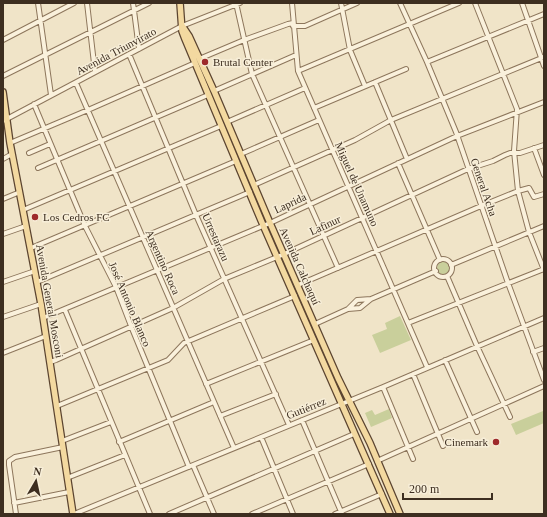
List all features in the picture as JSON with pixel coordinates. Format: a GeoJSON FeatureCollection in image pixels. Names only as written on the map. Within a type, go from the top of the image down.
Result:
{"type":"FeatureCollection","features":[{"type":"Feature","properties":{"kind":"main road","name":"Avenida Calchaquí"},"geometry":{"type":"LineString","coordinates":[[180,3],[182,26],[189,36],[208,95],[294,297],[342,404],[379,495],[390,514]]}},
{"type":"Feature","properties":{"kind":"main road","name":"Avenida Calchaquí"},"geometry":{"type":"LineString","coordinates":[[197,61],[214,91],[270,223],[400,514]]}},
{"type":"Feature","properties":{"kind":"main road","name":"Avenida General Mosconi"},"geometry":{"type":"LineString","coordinates":[[3,92],[5,120],[41,304],[73,514]]}},
{"type":"Feature","properties":{"kind":"street"},"geometry":{"type":"LineString","coordinates":[[38,3],[51,95]]}},
{"type":"Feature","properties":{"kind":"street"},"geometry":{"type":"LineString","coordinates":[[3,40],[74,3]]}},
{"type":"Feature","properties":{"kind":"street"},"geometry":{"type":"LineString","coordinates":[[87,3],[95,72]]}},
{"type":"Feature","properties":{"kind":"street"},"geometry":{"type":"LineString","coordinates":[[133,3],[139,49]]}},
{"type":"Feature","properties":{"kind":"street"},"geometry":{"type":"LineString","coordinates":[[3,76],[149,3]]}},
{"type":"Feature","properties":{"kind":"street","name":"Miguel de Unamuno"},"geometry":{"type":"LineString","coordinates":[[292,3],[298,71],[318,120],[427,367]]}},
{"type":"Feature","properties":{"kind":"street"},"geometry":{"type":"LineString","coordinates":[[341,3],[350,50],[365,86]]}},
{"type":"Feature","properties":{"kind":"street"},"geometry":{"type":"LineString","coordinates":[[10,143],[88,110],[244,40],[288,24],[305,26],[357,3]]}},
{"type":"Feature","properties":{"kind":"street","name":"General Acha"},"geometry":{"type":"LineString","coordinates":[[400,3],[427,62],[457,136],[508,283],[544,380]]}},
{"type":"Feature","properties":{"kind":"street"},"geometry":{"type":"LineString","coordinates":[[298,71],[459,3]]}},
{"type":"Feature","properties":{"kind":"street"},"geometry":{"type":"LineString","coordinates":[[408,323],[544,270],[529,232],[518,191],[514,154],[517,112],[475,3]]}},
{"type":"Feature","properties":{"kind":"street"},"geometry":{"type":"LineString","coordinates":[[522,3],[544,66]]}},
{"type":"Feature","properties":{"kind":"street"},"geometry":{"type":"LineString","coordinates":[[238,4],[252,74],[338,268]]}},
{"type":"Feature","properties":{"kind":"street","name":"Avenida Triunvirato"},"geometry":{"type":"LineString","coordinates":[[5,120],[182,26],[238,4]]}},
{"type":"Feature","properties":{"kind":"street"},"geometry":{"type":"LineString","coordinates":[[427,62],[544,14]]}},
{"type":"Feature","properties":{"kind":"street","name":"Urrestarazu"},"geometry":{"type":"LineString","coordinates":[[129,54],[196,215],[289,425]]}},
{"type":"Feature","properties":{"kind":"street"},"geometry":{"type":"LineString","coordinates":[[214,91],[296,56]]}},
{"type":"Feature","properties":{"kind":"street"},"geometry":{"type":"LineString","coordinates":[[254,185],[355,140],[391,120],[542,57]]}},
{"type":"Feature","properties":{"kind":"street"},"geometry":{"type":"LineString","coordinates":[[314,108],[406,69]]}},
{"type":"Feature","properties":{"kind":"street"},"geometry":{"type":"LineString","coordinates":[[375,82],[407,159]]}},
{"type":"Feature","properties":{"kind":"street","name":"Argentino Roca"},"geometry":{"type":"LineString","coordinates":[[76,83],[113,172],[234,448]]}},
{"type":"Feature","properties":{"kind":"street"},"geometry":{"type":"LineString","coordinates":[[227,122],[305,88]]}},
{"type":"Feature","properties":{"kind":"street"},"geometry":{"type":"LineString","coordinates":[[38,168],[208,95]]}},
{"type":"Feature","properties":{"kind":"street","name":"Laprida"},"geometry":{"type":"LineString","coordinates":[[43,318],[270,223],[457,136],[544,102]]}},
{"type":"Feature","properties":{"kind":"street","name":"José Antonio Blanco"},"geometry":{"type":"LineString","coordinates":[[34,104],[56,160],[85,226],[116,287],[170,421],[214,514]]}},
{"type":"Feature","properties":{"kind":"street"},"geometry":{"type":"LineString","coordinates":[[241,154],[318,120]]}},
{"type":"Feature","properties":{"kind":"street"},"geometry":{"type":"LineString","coordinates":[[23,210],[221,126]]}},
{"type":"Feature","properties":{"kind":"street"},"geometry":{"type":"LineString","coordinates":[[29,153],[50,144]]}},
{"type":"Feature","properties":{"kind":"street","name":"Lafinur"},"geometry":{"type":"LineString","coordinates":[[50,362],[173,308],[224,279],[278,257],[468,169],[493,161],[505,155],[520,153],[544,144]]}},
{"type":"Feature","properties":{"kind":"street"},"geometry":{"type":"LineString","coordinates":[[534,148],[543,172]]}},
{"type":"Feature","properties":{"kind":"street"},"geometry":{"type":"LineString","coordinates":[[3,159],[12,154]]}},
{"type":"Feature","properties":{"kind":"street"},"geometry":{"type":"LineString","coordinates":[[31,248],[236,162]]}},
{"type":"Feature","properties":{"kind":"street"},"geometry":{"type":"LineString","coordinates":[[398,163],[440,260]]}},
{"type":"Feature","properties":{"kind":"street"},"geometry":{"type":"LineString","coordinates":[[298,285],[526,188],[530,189],[534,197],[544,194]]}},
{"type":"Feature","properties":{"kind":"street"},"geometry":{"type":"LineString","coordinates":[[3,198],[20,192]]}},
{"type":"Feature","properties":{"kind":"street"},"geometry":{"type":"LineString","coordinates":[[37,282],[250,192]]}},
{"type":"Feature","properties":{"kind":"street"},"geometry":{"type":"LineString","coordinates":[[3,234],[26,226]]}},
{"type":"Feature","properties":{"kind":"street"},"geometry":{"type":"LineString","coordinates":[[451,265],[544,226]]}},
{"type":"Feature","properties":{"kind":"street"},"geometry":{"type":"LineString","coordinates":[[440,260],[448,261],[451,265],[451,272],[447,276]]}},
{"type":"Feature","properties":{"kind":"street"},"geometry":{"type":"LineString","coordinates":[[436,271],[436,264],[440,260]]}},
{"type":"Feature","properties":{"kind":"street"},"geometry":{"type":"LineString","coordinates":[[3,282],[35,271]]}},
{"type":"Feature","properties":{"kind":"street"},"geometry":{"type":"LineString","coordinates":[[348,309],[357,300],[371,298],[393,290],[436,271]]}},
{"type":"Feature","properties":{"kind":"street"},"geometry":{"type":"LineString","coordinates":[[436,271],[442,276],[447,276]]}},
{"type":"Feature","properties":{"kind":"street"},"geometry":{"type":"LineString","coordinates":[[447,276],[510,417]]}},
{"type":"Feature","properties":{"kind":"street"},"geometry":{"type":"LineString","coordinates":[[57,406],[170,359],[181,345],[187,341],[294,297]]}},
{"type":"Feature","properties":{"kind":"street"},"geometry":{"type":"LineString","coordinates":[[315,324],[348,309],[360,308],[371,298]]}},
{"type":"Feature","properties":{"kind":"street"},"geometry":{"type":"LineString","coordinates":[[3,317],[41,304]]}},
{"type":"Feature","properties":{"kind":"street"},"geometry":{"type":"LineString","coordinates":[[65,310],[150,514]]}},
{"type":"Feature","properties":{"kind":"street","name":"Gutiérrez"},"geometry":{"type":"LineString","coordinates":[[73,514],[383,387],[544,318]]}},
{"type":"Feature","properties":{"kind":"street"},"geometry":{"type":"LineString","coordinates":[[3,353],[46,336]]}},
{"type":"Feature","properties":{"kind":"street"},"geometry":{"type":"LineString","coordinates":[[206,384],[314,340]]}},
{"type":"Feature","properties":{"kind":"street"},"geometry":{"type":"LineString","coordinates":[[533,352],[544,348]]}},
{"type":"Feature","properties":{"kind":"street"},"geometry":{"type":"LineString","coordinates":[[445,360],[477,432]]}},
{"type":"Feature","properties":{"kind":"street"},"geometry":{"type":"LineString","coordinates":[[413,374],[443,446]]}},
{"type":"Feature","properties":{"kind":"street"},"geometry":{"type":"LineString","coordinates":[[377,461],[544,386]]}},
{"type":"Feature","properties":{"kind":"street"},"geometry":{"type":"LineString","coordinates":[[383,387],[413,459]]}},
{"type":"Feature","properties":{"kind":"street"},"geometry":{"type":"LineString","coordinates":[[220,416],[276,394]]}},
{"type":"Feature","properties":{"kind":"street"},"geometry":{"type":"LineString","coordinates":[[120,442],[214,402]]}},
{"type":"Feature","properties":{"kind":"street"},"geometry":{"type":"LineString","coordinates":[[302,420],[341,513]]}},
{"type":"Feature","properties":{"kind":"street"},"geometry":{"type":"LineString","coordinates":[[62,441],[111,422]]}},
{"type":"Feature","properties":{"kind":"street"},"geometry":{"type":"LineString","coordinates":[[169,514],[354,434]]}},
{"type":"Feature","properties":{"kind":"street"},"geometry":{"type":"LineString","coordinates":[[261,437],[293,514]]}},
{"type":"Feature","properties":{"kind":"street"},"geometry":{"type":"LineString","coordinates":[[16,514],[8,462],[15,457],[63,447]]}},
{"type":"Feature","properties":{"kind":"street"},"geometry":{"type":"LineString","coordinates":[[67,478],[125,455]]}},
{"type":"Feature","properties":{"kind":"street"},"geometry":{"type":"LineString","coordinates":[[252,514],[367,465]]}},
{"type":"Feature","properties":{"kind":"street"},"geometry":{"type":"LineString","coordinates":[[14,503],[70,492]]}},
{"type":"Feature","properties":{"kind":"street"},"geometry":{"type":"LineString","coordinates":[[335,514],[341,513],[379,495]]}},
{"type":"Feature","properties":{"kind":"green space"},"geometry":{"type":"Polygon","coordinates":[[[441,261],[447,261],[451,265],[451,271],[447,275],[441,275],[437,271],[437,265],[441,261]]]}},
{"type":"Feature","properties":{"kind":"green space"},"geometry":{"type":"Polygon","coordinates":[[[400,316],[411,340],[380,353],[372,335],[387,329],[385,323],[400,316]]]}},
{"type":"Feature","properties":{"kind":"green space"},"geometry":{"type":"Polygon","coordinates":[[[389,409],[392,418],[371,427],[365,413],[372,410],[375,415],[389,409]]]}},
{"type":"Feature","properties":{"kind":"green space"},"geometry":{"type":"Polygon","coordinates":[[[543,411],[544,423],[516,435],[511,424],[543,411]]]}},
{"type":"Feature","properties":{"kind":"place","name":"Brutal Center"},"geometry":{"type":"Point","coordinates":[205,62]}},
{"type":"Feature","properties":{"kind":"place","name":"Los Cedros FC"},"geometry":{"type":"Point","coordinates":[35,217]}},
{"type":"Feature","properties":{"kind":"place","name":"Cinemark"},"geometry":{"type":"Point","coordinates":[496,442]}}]}
